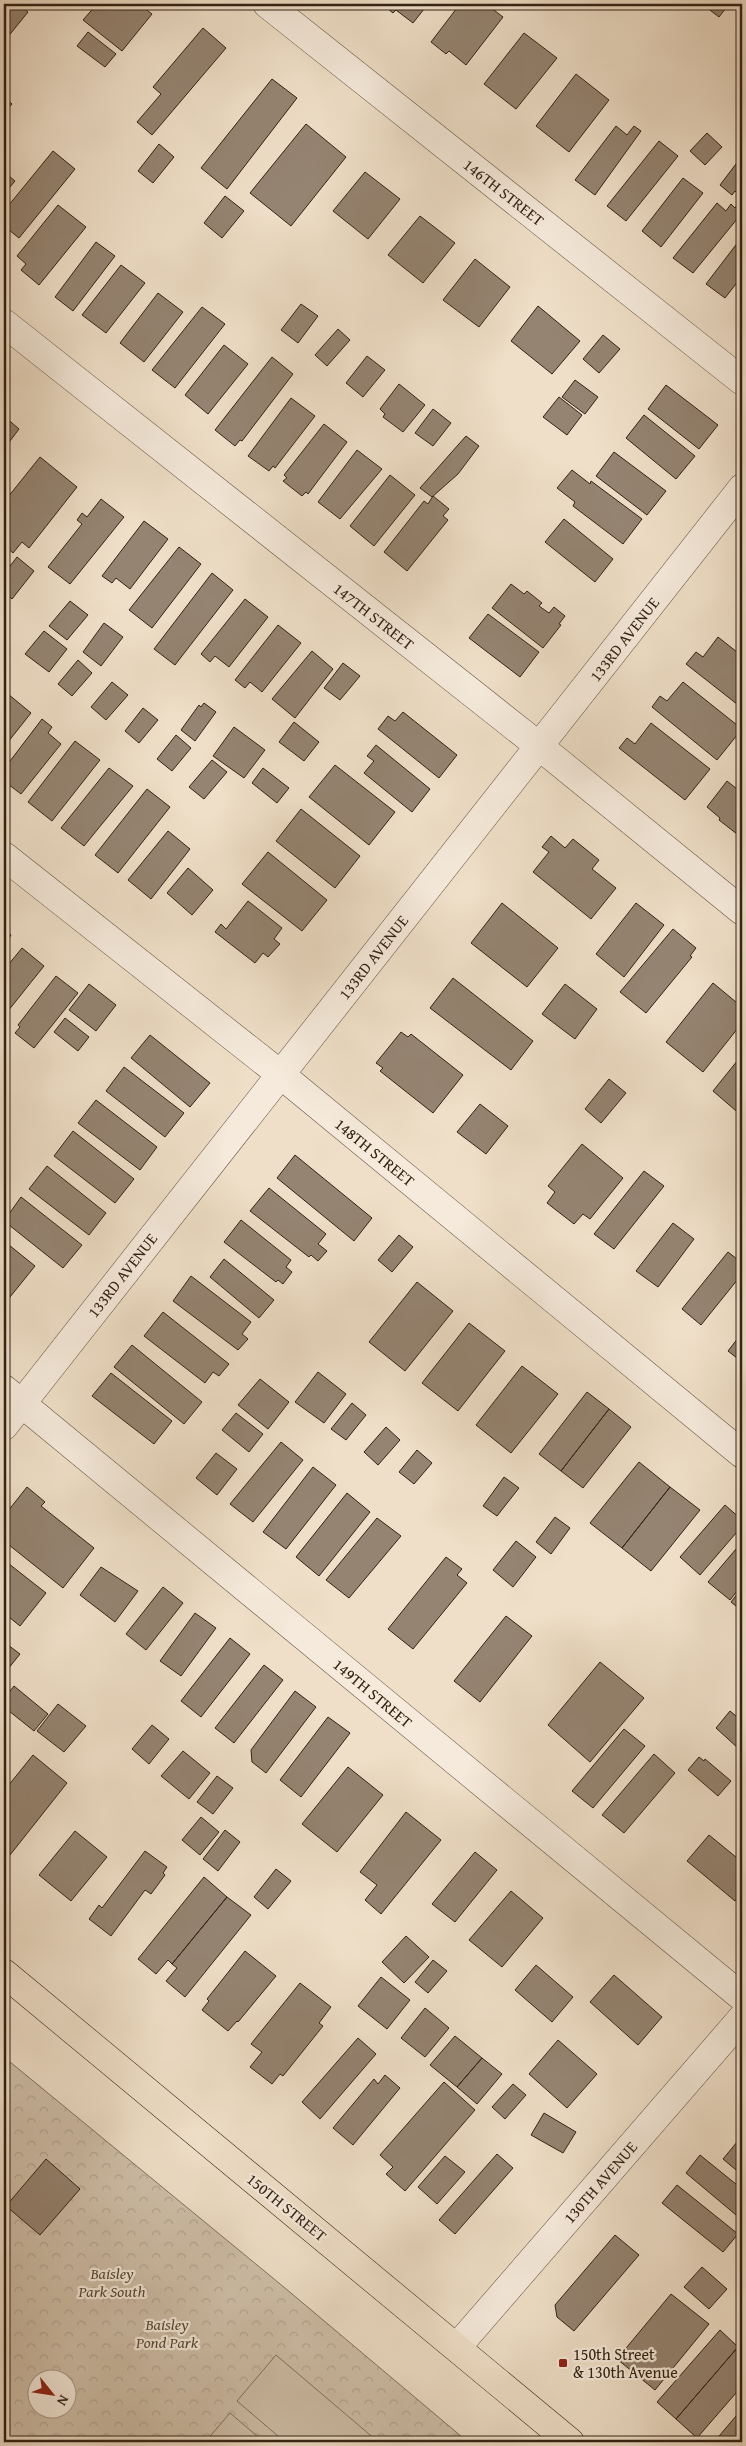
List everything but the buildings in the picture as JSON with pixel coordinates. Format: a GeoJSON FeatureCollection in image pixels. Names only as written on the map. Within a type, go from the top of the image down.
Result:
{"type":"FeatureCollection","features":[{"type":"Feature","properties":{"kind":"main road","name":"150TH STREET"},"geometry":{"type":"LineString","coordinates":[[4,1973],[570,2442]]}},
{"type":"Feature","properties":{"kind":"street","name":"146TH STREET"},"geometry":{"type":"LineString","coordinates":[[267,4],[742,381]]}},
{"type":"Feature","properties":{"kind":"street","name":"147TH STREET"},"geometry":{"type":"LineString","coordinates":[[4,324],[539,746],[742,911]]}},
{"type":"Feature","properties":{"kind":"street","name":"133RD AVENUE"},"geometry":{"type":"LineString","coordinates":[[4,1426],[13,1396],[280,1074],[742,488]]}},
{"type":"Feature","properties":{"kind":"street","name":"148TH STREET"},"geometry":{"type":"LineString","coordinates":[[4,856],[280,1074],[742,1454]]}},
{"type":"Feature","properties":{"kind":"street","name":"149TH STREET"},"geometry":{"type":"LineString","coordinates":[[13,1396],[742,1997]]}},
{"type":"Feature","properties":{"kind":"street","name":"130TH AVENUE"},"geometry":{"type":"LineString","coordinates":[[457,2347],[742,2018]]}},
{"type":"Feature","properties":{"kind":"green space","name":"Baisley Pond Park"},"geometry":{"type":"Polygon","coordinates":[[[4,2057],[285,2288],[468,2442],[4,2442],[4,2057]]]}},
{"type":"Feature","properties":{"kind":"green space"},"geometry":{"type":"Polygon","coordinates":[[[276,2355],[376,2440],[374,2442],[285,2442],[237,2401],[276,2355]]]}},
{"type":"Feature","properties":{"kind":"green space"},"geometry":{"type":"Polygon","coordinates":[[[230,2413],[264,2442],[205,2442],[230,2413]]]}},
{"type":"Feature","properties":{"kind":"place","name":"150th Street & 130th Avenue"},"geometry":{"type":"Point","coordinates":[563,2363]}},
{"type":"Feature","properties":{"kind":"park label","name":"Baisley Park South"},"geometry":{"type":"Point","coordinates":[112,2282]}}]}
